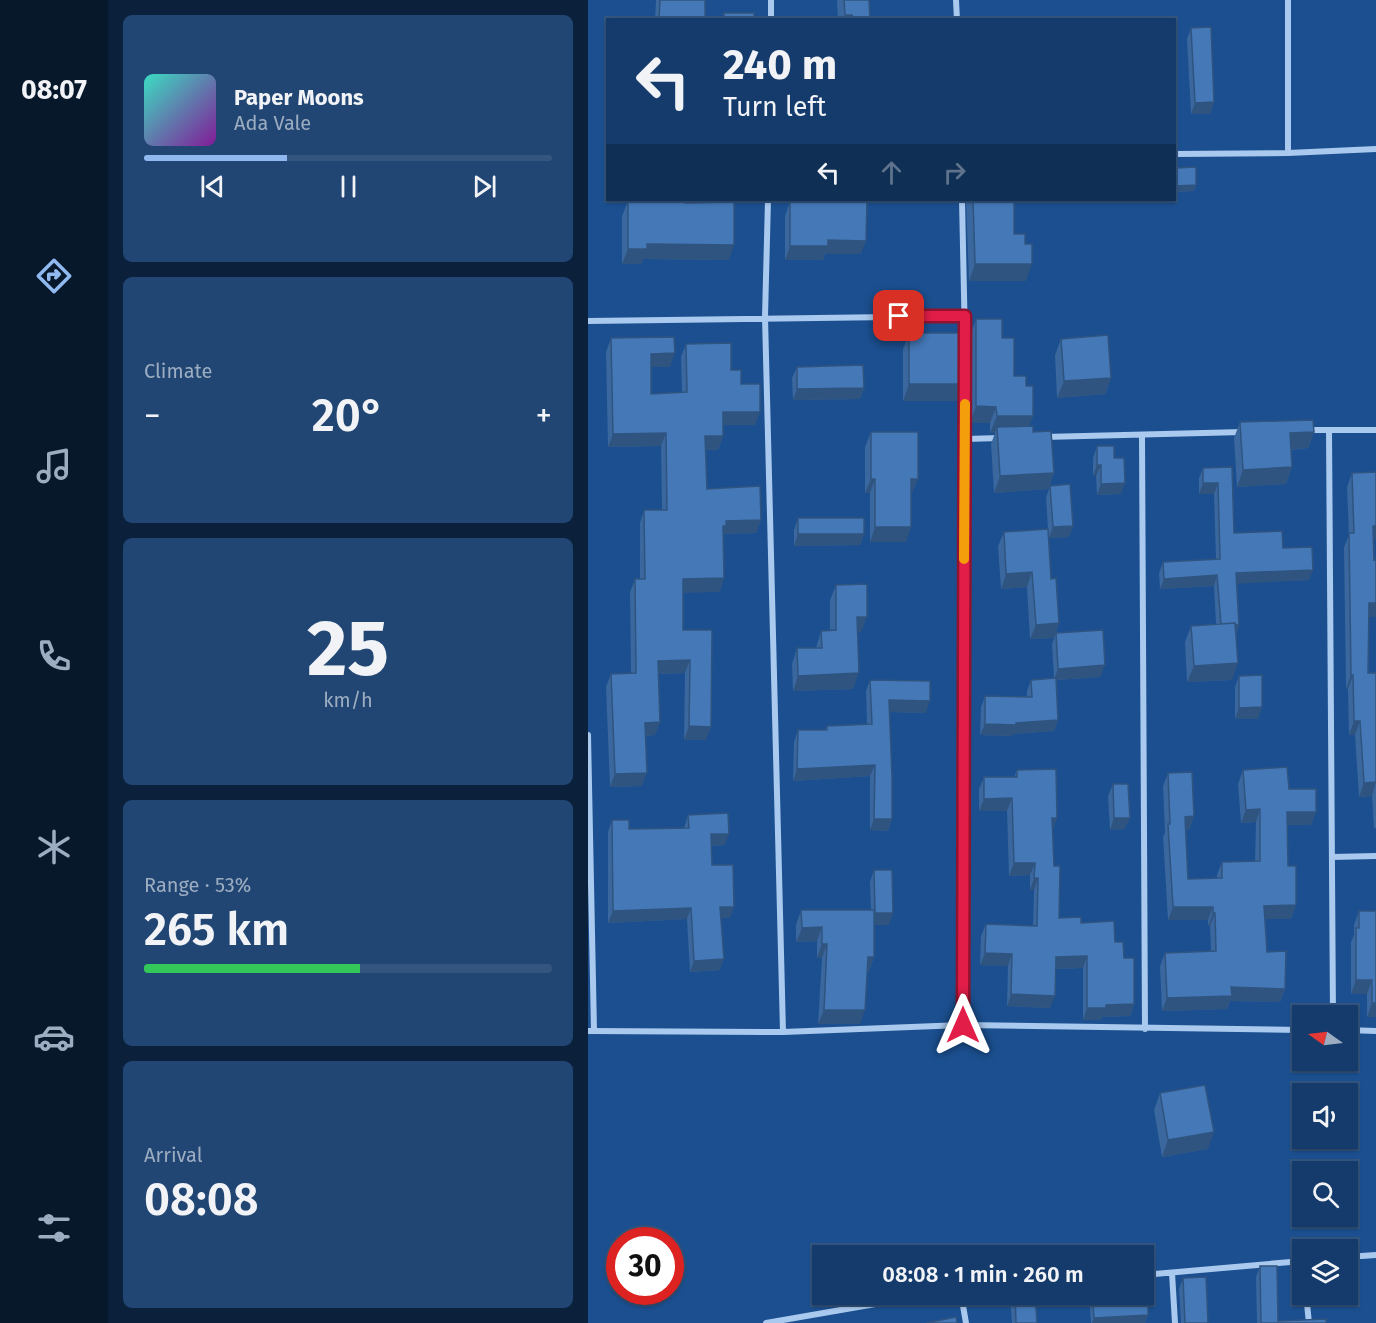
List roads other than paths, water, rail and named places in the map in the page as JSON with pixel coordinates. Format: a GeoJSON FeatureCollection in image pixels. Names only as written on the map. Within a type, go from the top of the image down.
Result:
{"type":"FeatureCollection","features":[{"type":"Feature","properties":{"kind":"street"},"geometry":{"type":"LineString","coordinates":[[771,0],[771,18]]}},
{"type":"Feature","properties":{"kind":"street"},"geometry":{"type":"LineString","coordinates":[[956,0],[957,18]]}},
{"type":"Feature","properties":{"kind":"street"},"geometry":{"type":"LineString","coordinates":[[1288,0],[1288,153]]}},
{"type":"Feature","properties":{"kind":"street"},"geometry":{"type":"LineString","coordinates":[[1176,154],[1288,153],[1376,149]]}},
{"type":"Feature","properties":{"kind":"street"},"geometry":{"type":"LineString","coordinates":[[768,201],[765,317],[783,1032]]}},
{"type":"Feature","properties":{"kind":"street"},"geometry":{"type":"LineString","coordinates":[[962,201],[965,350]]}},
{"type":"Feature","properties":{"kind":"street"},"geometry":{"type":"LineString","coordinates":[[588,321],[965,316]]}},
{"type":"Feature","properties":{"kind":"street"},"geometry":{"type":"LineString","coordinates":[[963,1025],[965,372]]}},
{"type":"Feature","properties":{"kind":"street"},"geometry":{"type":"LineString","coordinates":[[1305,430],[1376,430]]}},
{"type":"Feature","properties":{"kind":"street"},"geometry":{"type":"LineString","coordinates":[[1329,430],[1333,1005]]}},
{"type":"Feature","properties":{"kind":"street"},"geometry":{"type":"LineString","coordinates":[[1036,438],[1247,432]]}},
{"type":"Feature","properties":{"kind":"street"},"geometry":{"type":"LineString","coordinates":[[1142,435],[1145,1029]]}},
{"type":"Feature","properties":{"kind":"street"},"geometry":{"type":"LineString","coordinates":[[965,439],[1012,438]]}},
{"type":"Feature","properties":{"kind":"street"},"geometry":{"type":"LineString","coordinates":[[588,735],[591,1030],[783,1032],[963,1025],[1292,1030]]}},
{"type":"Feature","properties":{"kind":"street"},"geometry":{"type":"LineString","coordinates":[[1332,857],[1376,856]]}},
{"type":"Feature","properties":{"kind":"street"},"geometry":{"type":"LineString","coordinates":[[1358,1030],[1376,1031]]}},
{"type":"Feature","properties":{"kind":"street"},"geometry":{"type":"LineString","coordinates":[[1358,1256],[1376,1255]]}},
{"type":"Feature","properties":{"kind":"street"},"geometry":{"type":"LineString","coordinates":[[1154,1274],[1292,1262]]}},
{"type":"Feature","properties":{"kind":"street"},"geometry":{"type":"LineString","coordinates":[[1172,1273],[1174,1323]]}},
{"type":"Feature","properties":{"kind":"street"},"geometry":{"type":"LineString","coordinates":[[766,1323],[874,1305]]}},
{"type":"Feature","properties":{"kind":"street"},"geometry":{"type":"LineString","coordinates":[[963,1305],[966,1323]]}},
{"type":"Feature","properties":{"kind":"street"},"geometry":{"type":"LineString","coordinates":[[1307,1305],[1309,1323]]}}]}
